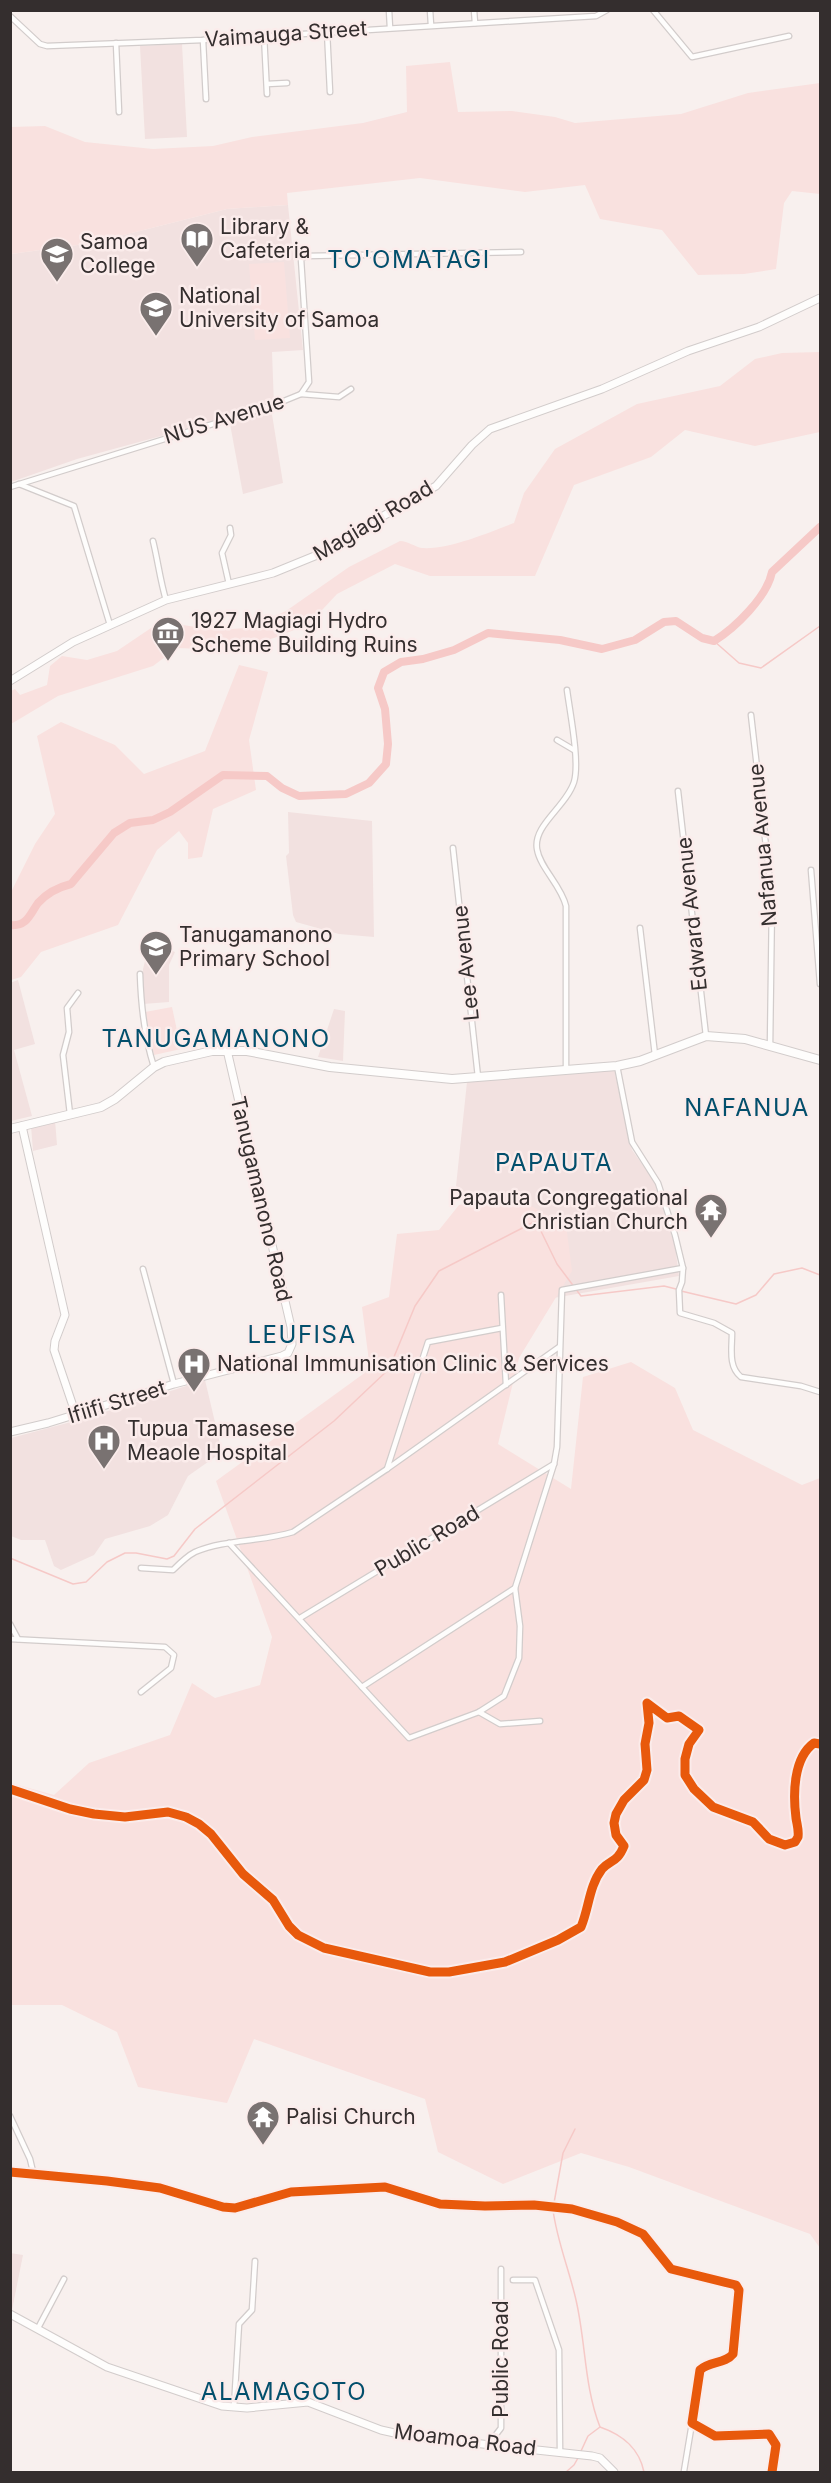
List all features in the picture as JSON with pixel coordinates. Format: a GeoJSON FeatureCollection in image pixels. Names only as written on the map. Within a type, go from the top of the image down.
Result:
{"type":"FeatureCollection","features":[{"type":"Feature","properties":{"kind":"main road"},"geometry":{"type":"LineString","coordinates":[[10,1129],[109,1103],[154,1067],[198,1053],[226,1050],[247,1051],[317,1065],[452,1079],[618,1066],[640,1061],[706,1036],[745,1039],[820,1060]]}},
{"type":"Feature","properties":{"kind":"street"},"geometry":{"type":"LineString","coordinates":[[389,10],[390,28]]}},
{"type":"Feature","properties":{"kind":"street"},"geometry":{"type":"LineString","coordinates":[[430,10],[431,26]]}},
{"type":"Feature","properties":{"kind":"street"},"geometry":{"type":"LineString","coordinates":[[474,10],[475,23]]}},
{"type":"Feature","properties":{"kind":"street","name":"Vaimauga Street"},"geometry":{"type":"LineString","coordinates":[[10,16],[40,44],[47,46],[203,40],[596,16],[607,10]]}},
{"type":"Feature","properties":{"kind":"street"},"geometry":{"type":"LineString","coordinates":[[653,10],[692,57],[789,36]]}},
{"type":"Feature","properties":{"kind":"street"},"geometry":{"type":"LineString","coordinates":[[327,31],[330,92]]}},
{"type":"Feature","properties":{"kind":"street"},"geometry":{"type":"LineString","coordinates":[[264,35],[267,94]]}},
{"type":"Feature","properties":{"kind":"street"},"geometry":{"type":"LineString","coordinates":[[203,40],[206,99]]}},
{"type":"Feature","properties":{"kind":"street"},"geometry":{"type":"LineString","coordinates":[[116,43],[119,112]]}},
{"type":"Feature","properties":{"kind":"street"},"geometry":{"type":"LineString","coordinates":[[267,84],[287,83]]}},
{"type":"Feature","properties":{"kind":"street","name":"NUS Avenue"},"geometry":{"type":"LineString","coordinates":[[10,487],[274,405],[301,393],[309,382],[301,259],[306,256],[521,252]]}},
{"type":"Feature","properties":{"kind":"street","name":"Magiagi Road"},"geometry":{"type":"LineString","coordinates":[[10,681],[73,642],[166,600],[273,573],[320,555],[355,532],[436,486],[472,445],[490,429],[602,389],[688,351],[759,327],[820,298]]}},
{"type":"Feature","properties":{"kind":"street"},"geometry":{"type":"LineString","coordinates":[[301,393],[339,397],[351,389]]}},
{"type":"Feature","properties":{"kind":"street"},"geometry":{"type":"LineString","coordinates":[[19,484],[74,506],[110,627]]}},
{"type":"Feature","properties":{"kind":"street"},"geometry":{"type":"LineString","coordinates":[[229,584],[222,553],[231,535],[230,528]]}},
{"type":"Feature","properties":{"kind":"street"},"geometry":{"type":"LineString","coordinates":[[153,541],[159,566],[159,579],[166,600]]}},
{"type":"Feature","properties":{"kind":"street"},"geometry":{"type":"LineString","coordinates":[[566,1070],[567,906],[562,892],[537,851],[537,841],[541,828],[565,801],[574,782],[574,750],[567,690]]}},
{"type":"Feature","properties":{"kind":"street","name":"Nafanua Avenue"},"geometry":{"type":"LineString","coordinates":[[751,715],[772,899],[770,1047]]}},
{"type":"Feature","properties":{"kind":"street"},"geometry":{"type":"LineString","coordinates":[[557,740],[574,750]]}},
{"type":"Feature","properties":{"kind":"street","name":"Edward Avenue"},"geometry":{"type":"LineString","coordinates":[[678,791],[706,1036]]}},
{"type":"Feature","properties":{"kind":"street","name":"Lee Avenue"},"geometry":{"type":"LineString","coordinates":[[453,848],[478,1077]]}},
{"type":"Feature","properties":{"kind":"street"},"geometry":{"type":"LineString","coordinates":[[811,870],[820,984]]}},
{"type":"Feature","properties":{"kind":"street"},"geometry":{"type":"LineString","coordinates":[[639,928],[655,1054]]}},
{"type":"Feature","properties":{"kind":"street"},"geometry":{"type":"LineString","coordinates":[[140,974],[141,1011],[147,1046],[154,1067]]}},
{"type":"Feature","properties":{"kind":"street"},"geometry":{"type":"LineString","coordinates":[[70,1114],[63,1055],[69,1032],[67,1008],[78,993]]}},
{"type":"Feature","properties":{"kind":"street","name":"Tanugamanono Road"},"geometry":{"type":"LineString","coordinates":[[226,1050],[292,1334],[291,1349]]}},
{"type":"Feature","properties":{"kind":"street"},"geometry":{"type":"LineString","coordinates":[[618,1066],[632,1142],[658,1183],[675,1235],[682,1268],[682,1282],[679,1290],[680,1313],[714,1323],[732,1333],[734,1372],[741,1377],[801,1386],[820,1392]]}},
{"type":"Feature","properties":{"kind":"street"},"geometry":{"type":"LineString","coordinates":[[22,1126],[65,1315],[54,1350],[76,1415]]}},
{"type":"Feature","properties":{"kind":"street"},"geometry":{"type":"LineString","coordinates":[[229,1544],[409,1738],[479,1712],[504,1696],[519,1658],[520,1626],[515,1588],[554,1464],[557,1447],[562,1290],[682,1268]]}},
{"type":"Feature","properties":{"kind":"street"},"geometry":{"type":"LineString","coordinates":[[143,1269],[174,1384]]}},
{"type":"Feature","properties":{"kind":"street"},"geometry":{"type":"LineString","coordinates":[[501,1294],[506,1385]]}},
{"type":"Feature","properties":{"kind":"street"},"geometry":{"type":"LineString","coordinates":[[387,1469],[428,1342],[502,1328]]}},
{"type":"Feature","properties":{"kind":"street"},"geometry":{"type":"LineString","coordinates":[[141,1568],[172,1570],[193,1553],[293,1532],[387,1469],[559,1347]]}},
{"type":"Feature","properties":{"kind":"street","name":"Ifiifi Street"},"geometry":{"type":"LineString","coordinates":[[10,1432],[76,1415],[174,1384],[282,1356],[291,1349]]}},
{"type":"Feature","properties":{"kind":"street","name":"Public Road"},"geometry":{"type":"LineString","coordinates":[[300,1618],[554,1464]]}},
{"type":"Feature","properties":{"kind":"street"},"geometry":{"type":"LineString","coordinates":[[362,1688],[515,1588]]}},
{"type":"Feature","properties":{"kind":"street"},"geometry":{"type":"LineString","coordinates":[[10,1624],[18,1639]]}},
{"type":"Feature","properties":{"kind":"street"},"geometry":{"type":"LineString","coordinates":[[10,1639],[165,1647],[171,1651],[174,1660],[171,1668],[141,1692]]}},
{"type":"Feature","properties":{"kind":"street"},"geometry":{"type":"LineString","coordinates":[[10,1789],[70,1809],[94,1814],[126,1817],[168,1812],[186,1817],[200,1824],[211,1834],[243,1874],[273,1899],[289,1926],[316,1946],[430,1972],[448,1972],[520,1958],[581,1927],[590,1893],[603,1868],[618,1859],[624,1846],[616,1835],[614,1823],[616,1814],[624,1800],[644,1780],[647,1770],[645,1743],[649,1723],[647,1703],[667,1718],[679,1716],[699,1730],[689,1744],[684,1759],[685,1774],[694,1789],[712,1807],[753,1822],[769,1839],[785,1845],[795,1842],[798,1837],[794,1797],[798,1769],[807,1748],[814,1743],[820,1744]]}},
{"type":"Feature","properties":{"kind":"street"},"geometry":{"type":"LineString","coordinates":[[479,1712],[500,1725],[540,1721]]}},
{"type":"Feature","properties":{"kind":"street"},"geometry":{"type":"LineString","coordinates":[[10,2116],[30,2159],[34,2176]]}},
{"type":"Feature","properties":{"kind":"street"},"geometry":{"type":"LineString","coordinates":[[10,2172],[160,2188],[224,2207],[235,2208],[291,2192],[386,2187],[440,2204],[534,2205],[572,2209],[616,2222],[642,2234],[671,2269],[736,2285],[739,2290],[733,2354],[729,2359],[700,2370],[684,2471]]}},
{"type":"Feature","properties":{"kind":"street"},"geometry":{"type":"LineString","coordinates":[[234,2408],[239,2324],[252,2310],[255,2261]]}},
{"type":"Feature","properties":{"kind":"street","name":"Public Road"},"geometry":{"type":"LineString","coordinates":[[488,2445],[501,2428],[501,2269]]}},
{"type":"Feature","properties":{"kind":"street"},"geometry":{"type":"LineString","coordinates":[[38,2328],[64,2279]]}},
{"type":"Feature","properties":{"kind":"street","name":"Public Road"},"geometry":{"type":"LineString","coordinates":[[513,2280],[536,2280],[559,2350],[560,2451]]}},
{"type":"Feature","properties":{"kind":"street","name":"Moamoa Road"},"geometry":{"type":"LineString","coordinates":[[10,2314],[107,2367],[222,2406],[234,2408],[308,2402],[381,2430],[408,2436],[592,2456],[600,2458],[614,2472]]}},
{"type":"Feature","properties":{"kind":"street"},"geometry":{"type":"LineString","coordinates":[[692,2423],[715,2436],[769,2434],[776,2445],[772,2472]]}},
{"type":"Feature","properties":{"kind":"shaded area"},"geometry":{"type":"Polygon","coordinates":[[[182,44],[187,137],[145,139],[140,46],[182,44]]]}},
{"type":"Feature","properties":{"kind":"shaded area"},"geometry":{"type":"Polygon","coordinates":[[[450,62],[458,112],[512,111],[555,117],[575,123],[681,114],[748,93],[820,83],[820,194],[792,191],[784,203],[776,269],[744,274],[698,275],[662,230],[600,219],[585,185],[525,192],[420,178],[287,193],[288,205],[227,209],[92,243],[11,254],[11,127],[45,126],[85,142],[153,149],[213,146],[252,137],[363,123],[407,112],[406,66],[450,62]]]}},
{"type":"Feature","properties":{"kind":"shaded area","name":"National University of Samoa"},"geometry":{"type":"Polygon","coordinates":[[[288,205],[303,350],[272,352],[274,405],[77,459],[11,482],[11,254],[92,243],[227,209],[288,205]]]}},
{"type":"Feature","properties":{"kind":"shaded area"},"geometry":{"type":"Polygon","coordinates":[[[284,262],[290,338],[255,340],[249,264],[284,262]]]}},
{"type":"Feature","properties":{"kind":"shaded area"},"geometry":{"type":"Polygon","coordinates":[[[820,352],[820,432],[755,446],[685,430],[651,457],[574,485],[535,576],[430,576],[395,564],[337,594],[309,624],[274,638],[231,650],[177,648],[153,666],[58,696],[11,724],[11,691],[15,689],[20,695],[47,685],[50,666],[62,656],[87,660],[117,651],[151,628],[183,625],[215,630],[247,628],[286,611],[349,567],[400,541],[422,548],[433,548],[469,540],[514,523],[524,493],[555,449],[637,404],[720,386],[755,359],[782,353],[820,352]]]}},
{"type":"Feature","properties":{"kind":"shaded area"},"geometry":{"type":"Polygon","coordinates":[[[271,408],[283,483],[243,494],[230,424],[271,408]]]}},
{"type":"Feature","properties":{"kind":"shaded area"},"geometry":{"type":"Polygon","coordinates":[[[239,665],[268,672],[249,740],[256,790],[213,809],[202,857],[188,859],[188,843],[179,831],[157,850],[118,925],[41,952],[21,977],[11,980],[11,892],[35,844],[55,814],[37,736],[61,722],[115,745],[144,774],[205,751],[239,665]]]}},
{"type":"Feature","properties":{"kind":"shaded area"},"geometry":{"type":"Polygon","coordinates":[[[288,812],[372,821],[374,937],[339,934],[296,922],[293,915],[286,856],[289,853],[288,812]]]}},
{"type":"Feature","properties":{"kind":"shaded area","name":"Tanugamanono Primary School"},"geometry":{"type":"Polygon","coordinates":[[[154,943],[175,952],[169,965],[169,1002],[143,1004],[143,969],[147,953],[154,943]]]}},
{"type":"Feature","properties":{"kind":"shaded area"},"geometry":{"type":"Polygon","coordinates":[[[18,980],[35,1044],[14,1050],[32,1116],[11,1121],[10,983],[18,980]]]}},
{"type":"Feature","properties":{"kind":"shaded area"},"geometry":{"type":"Polygon","coordinates":[[[172,1007],[181,1049],[154,1055],[145,1012],[172,1007]]]}},
{"type":"Feature","properties":{"kind":"shaded area"},"geometry":{"type":"Polygon","coordinates":[[[334,1009],[345,1011],[343,1061],[318,1057],[334,1009]]]}},
{"type":"Feature","properties":{"kind":"shaded area"},"geometry":{"type":"Polygon","coordinates":[[[614,1069],[632,1150],[654,1181],[675,1246],[679,1276],[548,1299],[456,1186],[467,1082],[614,1069]]]}},
{"type":"Feature","properties":{"kind":"shaded area"},"geometry":{"type":"Polygon","coordinates":[[[55,1120],[57,1145],[33,1151],[31,1126],[55,1120]]]}},
{"type":"Feature","properties":{"kind":"shaded area"},"geometry":{"type":"Polygon","coordinates":[[[499,1195],[533,1207],[566,1225],[572,1271],[519,1358],[498,1444],[571,1489],[583,1377],[631,1362],[675,1388],[693,1430],[802,1485],[820,1478],[820,2248],[810,2234],[629,2167],[581,2153],[503,2184],[438,2152],[425,2099],[254,2039],[227,2103],[138,2087],[117,2032],[62,2005],[11,2005],[11,1783],[54,1795],[89,1763],[170,1735],[192,1683],[215,1698],[260,1685],[272,1637],[216,1481],[370,1369],[362,1307],[389,1297],[397,1234],[439,1230],[459,1205],[499,1195]]]}},
{"type":"Feature","properties":{"kind":"shaded area","name":"Tupua Tamasese Meaole Hospital"},"geometry":{"type":"Polygon","coordinates":[[[205,1380],[222,1452],[188,1476],[168,1515],[150,1526],[105,1539],[94,1555],[61,1570],[54,1566],[45,1540],[21,1540],[11,1536],[11,1438],[86,1418],[205,1380]]]}},
{"type":"Feature","properties":{"kind":"shaded area"},"geometry":{"type":"Polygon","coordinates":[[[10,2253],[23,2255],[12,2310],[10,2309],[10,2253]]]}},
{"type":"Feature","properties":{"kind":"waterway"},"geometry":{"type":"LineString","coordinates":[[10,925],[24,922],[45,897],[71,884],[114,833],[130,823],[153,820],[170,812],[223,775],[267,776],[282,788],[299,796],[346,794],[369,783],[386,764],[388,744],[385,709],[378,688],[384,672],[401,662],[423,659],[454,650],[488,633],[560,640],[602,649],[635,640],[664,622],[676,621],[702,638],[714,641],[749,611],[764,592],[772,572],[820,527]]}},
{"type":"Feature","properties":{"kind":"waterway"},"geometry":{"type":"LineString","coordinates":[[714,641],[739,663],[761,668],[820,626]]}},
{"type":"Feature","properties":{"kind":"waterway"},"geometry":{"type":"LineString","coordinates":[[10,1558],[73,1584],[86,1582],[107,1562],[125,1553],[167,1559],[174,1556],[195,1529],[334,1421],[389,1369],[415,1306],[439,1271],[536,1221],[557,1264],[581,1296],[664,1286],[676,1289]]}},
{"type":"Feature","properties":{"kind":"waterway"},"geometry":{"type":"LineString","coordinates":[[681,1291],[736,1304],[756,1295],[774,1274],[802,1268],[820,1275]]}},
{"type":"Feature","properties":{"kind":"waterway"},"geometry":{"type":"LineString","coordinates":[[554,2203],[563,2153],[575,2129]]}},
{"type":"Feature","properties":{"kind":"waterway"},"geometry":{"type":"LineString","coordinates":[[553,2210],[557,2233],[576,2300],[591,2396],[600,2427]]}},
{"type":"Feature","properties":{"kind":"waterway"},"geometry":{"type":"LineString","coordinates":[[581,2451],[588,2436],[600,2427],[623,2438],[634,2449],[644,2472]]}},
{"type":"Feature","properties":{"kind":"waterway"},"geometry":{"type":"LineString","coordinates":[[566,2472],[578,2458]]}},
{"type":"Feature","properties":{"kind":"cycle path"},"geometry":{"type":"LineString","coordinates":[[10,1789],[70,1809],[94,1814],[125,1817],[168,1812],[186,1817],[211,1834],[243,1874],[273,1900],[289,1926],[298,1935],[324,1948],[430,1972],[449,1972],[505,1962],[558,1940],[581,1927],[598,1876],[602,1869],[619,1855],[624,1846],[616,1835],[614,1823],[616,1814],[624,1800],[644,1780],[647,1770],[645,1744],[649,1723],[647,1703],[667,1718],[679,1716],[699,1730],[689,1744],[685,1759],[685,1775],[694,1789],[713,1807],[753,1822],[769,1839],[785,1845],[795,1842],[798,1837],[795,1799],[798,1767],[807,1750],[814,1743],[820,1744]]}},
{"type":"Feature","properties":{"kind":"cycle path"},"geometry":{"type":"LineString","coordinates":[[10,2172],[160,2188],[223,2207],[235,2208],[291,2192],[385,2187],[440,2204],[534,2205],[572,2209],[617,2222],[643,2234],[671,2269],[736,2285],[739,2290],[733,2354],[700,2370],[692,2423],[715,2436],[769,2434],[776,2445],[772,2472]]}},
{"type":"Feature","properties":{"kind":"place","name":"Library & Cafeteria"},"geometry":{"type":"Point","coordinates":[197,268]}},
{"type":"Feature","properties":{"kind":"place","name":"Samoa College"},"geometry":{"type":"Point","coordinates":[57,283]}},
{"type":"Feature","properties":{"kind":"place","name":"National University of Samoa"},"geometry":{"type":"Point","coordinates":[156,337]}},
{"type":"Feature","properties":{"kind":"place","name":"1927 Magiagi Hydro Scheme Building Ruins"},"geometry":{"type":"Point","coordinates":[168,662]}},
{"type":"Feature","properties":{"kind":"place","name":"Tanugamanono Primary School"},"geometry":{"type":"Point","coordinates":[156,976]}},
{"type":"Feature","properties":{"kind":"place","name":"Papauta Congregational Christian Church"},"geometry":{"type":"Point","coordinates":[711,1239]}},
{"type":"Feature","properties":{"kind":"place","name":"National Immunisation Clinic & Services"},"geometry":{"type":"Point","coordinates":[194,1393]}},
{"type":"Feature","properties":{"kind":"place","name":"Tupua Tamasese Meaole Hospital"},"geometry":{"type":"Point","coordinates":[104,1470]}},
{"type":"Feature","properties":{"kind":"place","name":"Palisi Church"},"geometry":{"type":"Point","coordinates":[263,2146]}},
{"type":"Feature","properties":{"kind":"district","name":"TO'OMATAGI"},"geometry":{"type":"Point","coordinates":[409,260]}},
{"type":"Feature","properties":{"kind":"district","name":"TANUGAMANONO"},"geometry":{"type":"Point","coordinates":[216,1039]}},
{"type":"Feature","properties":{"kind":"district","name":"NAFANUA"},"geometry":{"type":"Point","coordinates":[747,1108]}},
{"type":"Feature","properties":{"kind":"district","name":"PAPAUTA"},"geometry":{"type":"Point","coordinates":[554,1163]}},
{"type":"Feature","properties":{"kind":"district","name":"LEUFISA"},"geometry":{"type":"Point","coordinates":[302,1335]}},
{"type":"Feature","properties":{"kind":"district","name":"ALAMAGOTO"},"geometry":{"type":"Point","coordinates":[284,2392]}}]}
